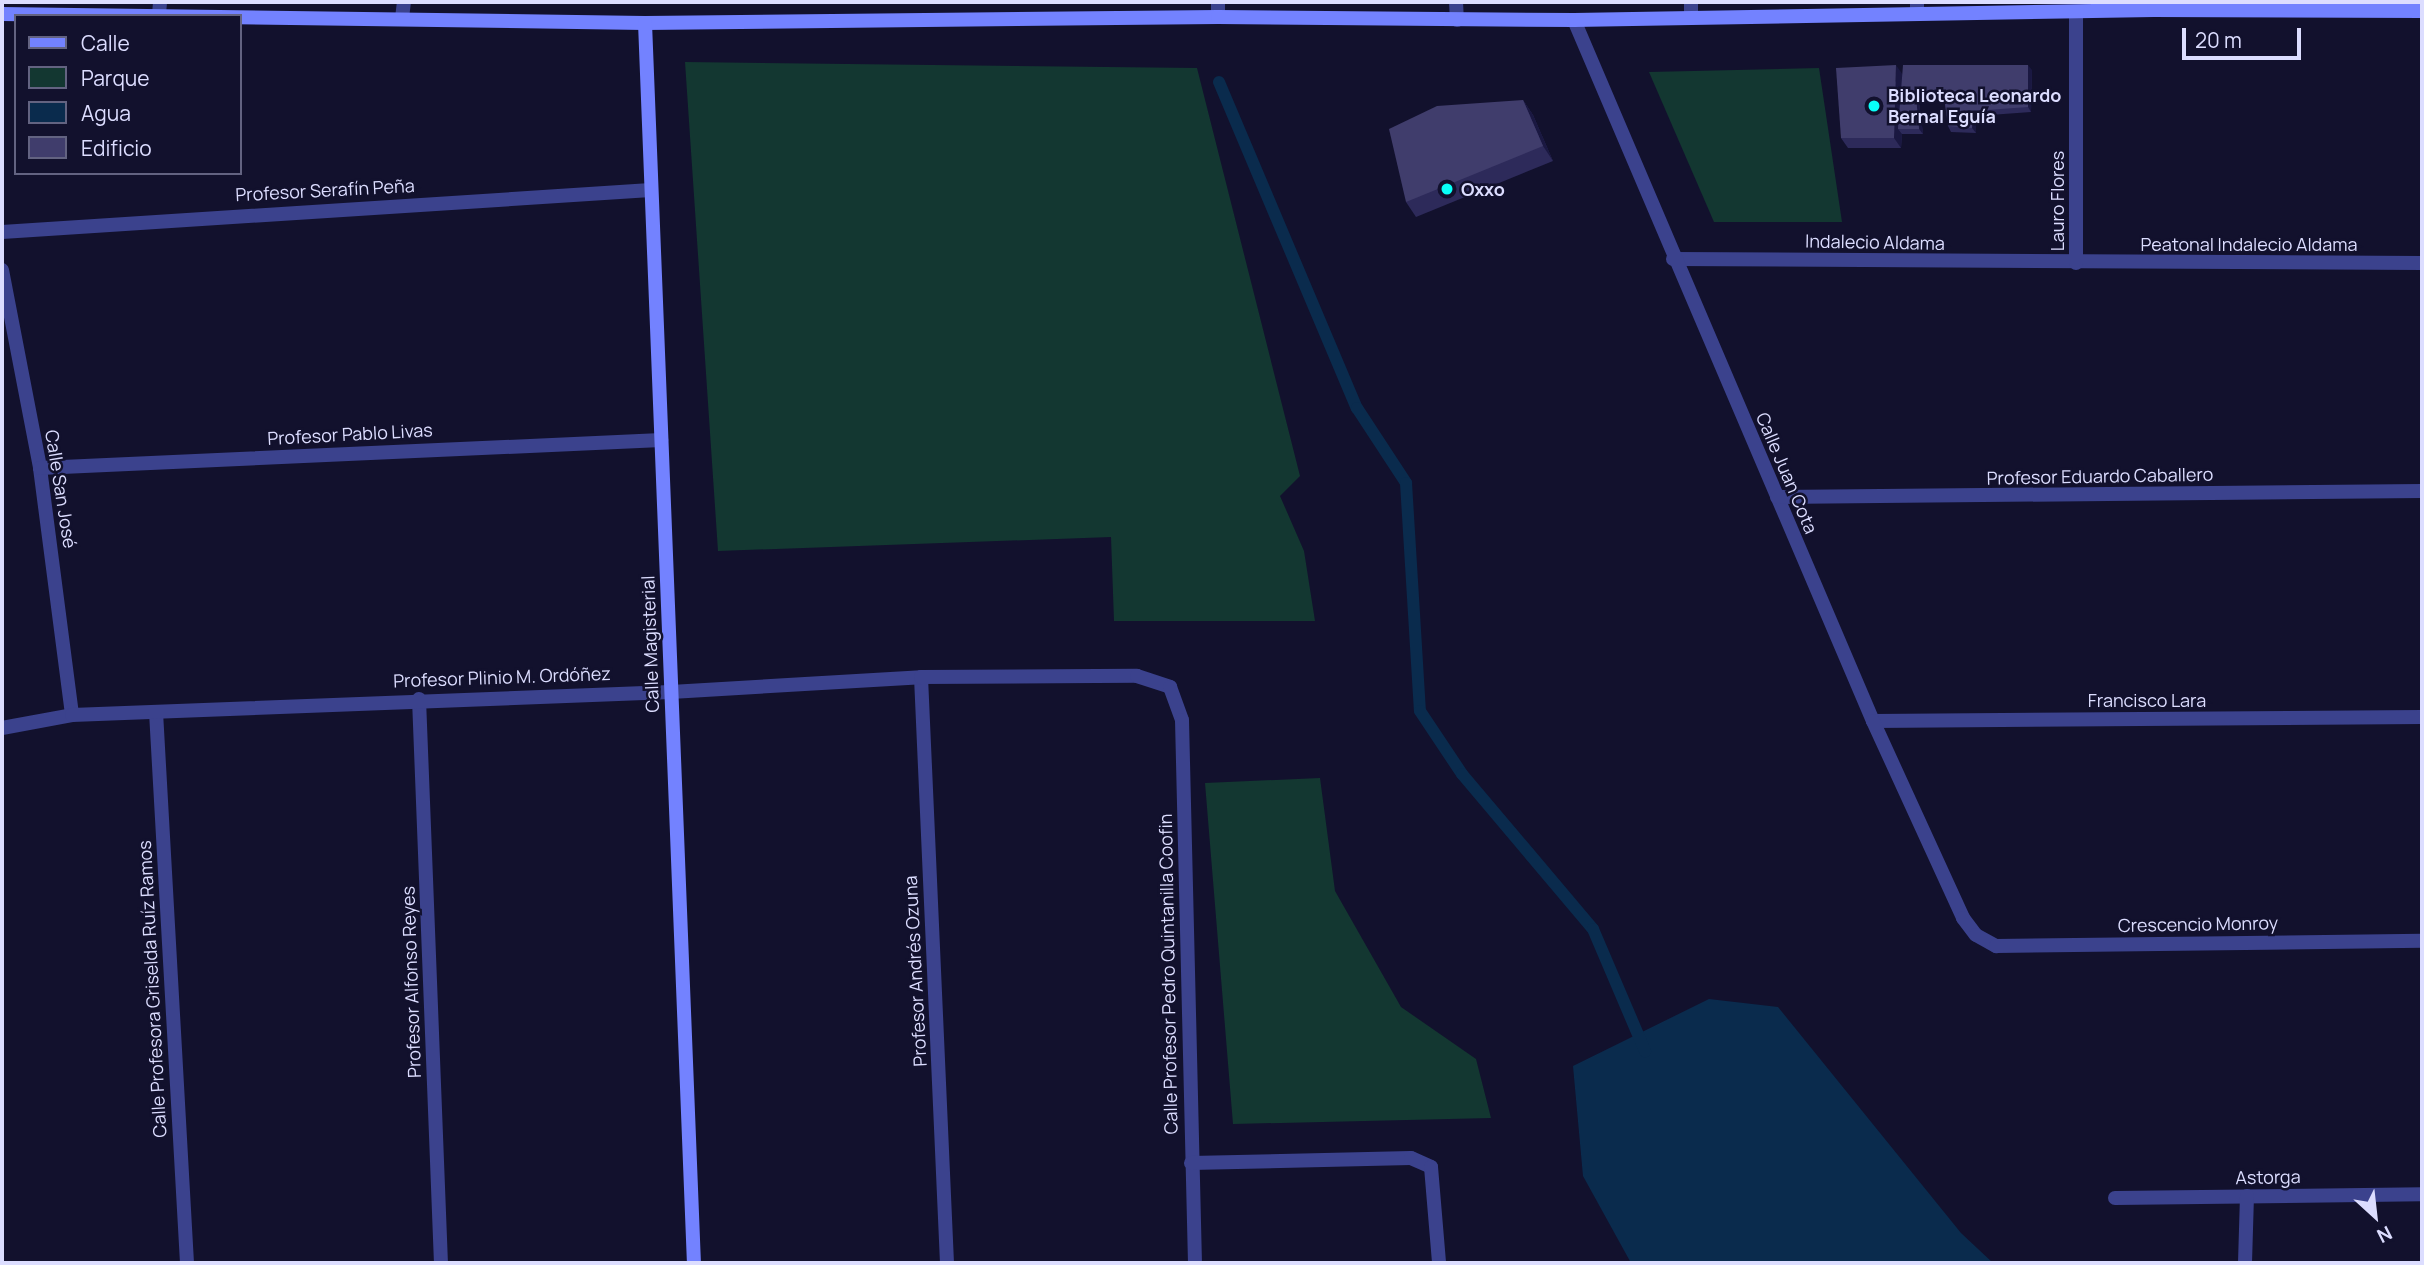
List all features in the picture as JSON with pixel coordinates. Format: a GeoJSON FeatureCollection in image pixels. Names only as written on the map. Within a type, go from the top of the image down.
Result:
{"type":"FeatureCollection","features":[{"type":"Feature","properties":{"kind":"street"},"geometry":{"type":"LineString","coordinates":[[402,18],[404,2]]}},
{"type":"Feature","properties":{"kind":"street"},"geometry":{"type":"LineString","coordinates":[[1456,2],[1457,20]]}},
{"type":"Feature","properties":{"kind":"street"},"geometry":{"type":"LineString","coordinates":[[1691,2],[1691,18]]}},
{"type":"Feature","properties":{"kind":"street"},"geometry":{"type":"LineString","coordinates":[[2,14],[160,8],[402,18],[645,23],[1218,9],[1457,20],[1691,18],[1917,8],[2076,12],[2154,6],[2398,6],[2422,11]]}},
{"type":"Feature","properties":{"kind":"street","name":"Lauro Flores"},"geometry":{"type":"LineString","coordinates":[[2076,12],[2076,263]]}},
{"type":"Feature","properties":{"kind":"street","name":"Calle Juan Cota"},"geometry":{"type":"LineString","coordinates":[[1574,20],[1673,259],[1873,721],[1964,918],[1976,935]]}},
{"type":"Feature","properties":{"kind":"street","name":"Calle Magisterial"},"geometry":{"type":"LineString","coordinates":[[645,23],[694,1263]]}},
{"type":"Feature","properties":{"kind":"street","name":"Profesor Serafín Peña"},"geometry":{"type":"LineString","coordinates":[[2,232],[651,190]]}},
{"type":"Feature","properties":{"kind":"street","name":"Indalecio Aldama"},"geometry":{"type":"LineString","coordinates":[[1673,259],[2076,263]]}},
{"type":"Feature","properties":{"kind":"street","name":"Peatonal Indalecio Aldama"},"geometry":{"type":"LineString","coordinates":[[2076,263],[2422,264]]}},
{"type":"Feature","properties":{"kind":"street","name":"Calle San José"},"geometry":{"type":"LineString","coordinates":[[2,270],[40,468],[72,715]]}},
{"type":"Feature","properties":{"kind":"street","name":"Profesor Pablo Livas"},"geometry":{"type":"LineString","coordinates":[[40,468],[661,440]]}},
{"type":"Feature","properties":{"kind":"street","name":"Profesor Eduardo Caballero"},"geometry":{"type":"LineString","coordinates":[[1777,497],[2422,491]]}},
{"type":"Feature","properties":{"kind":"street","name":"Profesor Plinio M. Ordóñez"},"geometry":{"type":"LineString","coordinates":[[2,727],[72,715],[419,699],[671,692],[921,677],[1137,676],[1170,687]]}},
{"type":"Feature","properties":{"kind":"street","name":"Profesor Andrés Ozuna"},"geometry":{"type":"LineString","coordinates":[[921,677],[947,1263]]}},
{"type":"Feature","properties":{"kind":"street","name":"Calle Profesor Pedro Quintanilla Coofin"},"geometry":{"type":"LineString","coordinates":[[1170,687],[1182,720],[1195,1263]]}},
{"type":"Feature","properties":{"kind":"street","name":"Profesor Alfonso Reyes"},"geometry":{"type":"LineString","coordinates":[[419,699],[441,1263]]}},
{"type":"Feature","properties":{"kind":"street","name":"Calle Profesora Griselda Ruíz Ramos"},"geometry":{"type":"LineString","coordinates":[[156,712],[187,1263]]}},
{"type":"Feature","properties":{"kind":"street","name":"Francisco Lara"},"geometry":{"type":"LineString","coordinates":[[1873,721],[2422,717]]}},
{"type":"Feature","properties":{"kind":"street","name":"Crescencio Monroy"},"geometry":{"type":"LineString","coordinates":[[1976,935],[1996,946],[2422,941]]}},
{"type":"Feature","properties":{"kind":"street"},"geometry":{"type":"LineString","coordinates":[[1191,1163],[1411,1158],[1431,1167],[1439,1263]]}},
{"type":"Feature","properties":{"kind":"street","name":"Astorga"},"geometry":{"type":"LineString","coordinates":[[2115,1198],[2422,1194]]}},
{"type":"Feature","properties":{"kind":"street"},"geometry":{"type":"LineString","coordinates":[[2245,1263],[2247,1196]]}},
{"type":"Feature","properties":{"kind":"green space"},"geometry":{"type":"Polygon","coordinates":[[[685,62],[1197,68],[1300,476],[1280,496],[1304,551],[1315,621],[1114,621],[1111,537],[718,551],[685,62]]]}},
{"type":"Feature","properties":{"kind":"green space"},"geometry":{"type":"Polygon","coordinates":[[[1819,68],[1842,222],[1714,222],[1649,72],[1819,68]]]}},
{"type":"Feature","properties":{"kind":"green space"},"geometry":{"type":"Polygon","coordinates":[[[1320,778],[1335,891],[1401,1007],[1476,1059],[1491,1118],[1233,1124],[1205,783],[1320,778]]]}},
{"type":"Feature","properties":{"kind":"water"},"geometry":{"type":"Polygon","coordinates":[[[1709,999],[1778,1007],[1961,1233],[1993,1263],[1631,1263],[1583,1176],[1573,1066],[1709,999]]]}},
{"type":"Feature","properties":{"kind":"building","name":"Biblioteca Leonardo Bernal Eguía"},"geometry":{"type":"Polygon","coordinates":[[[1896,65],[1894,138],[1841,138],[1836,68],[1896,65]]]}},
{"type":"Feature","properties":{"kind":"building"},"geometry":{"type":"Polygon","coordinates":[[[1903,65],[2028,65],[2028,107],[1973,111],[1972,128],[1948,126],[1944,97],[1916,97],[1919,129],[1898,129],[1903,65]]]}},
{"type":"Feature","properties":{"kind":"building","name":"Oxxo"},"geometry":{"type":"Polygon","coordinates":[[[1523,100],[1543,146],[1406,202],[1389,129],[1437,106],[1523,100]]]}},
{"type":"Feature","properties":{"kind":"waterway"},"geometry":{"type":"LineString","coordinates":[[1219,82],[1357,408],[1406,483],[1420,711],[1462,774],[1593,929],[1645,1051]]}},
{"type":"Feature","properties":{"kind":"place","name":"Biblioteca Leonardo Bernal Eguía"},"geometry":{"type":"Point","coordinates":[1874,106]}},
{"type":"Feature","properties":{"kind":"place","name":"Oxxo"},"geometry":{"type":"Point","coordinates":[1447,189]}}]}
